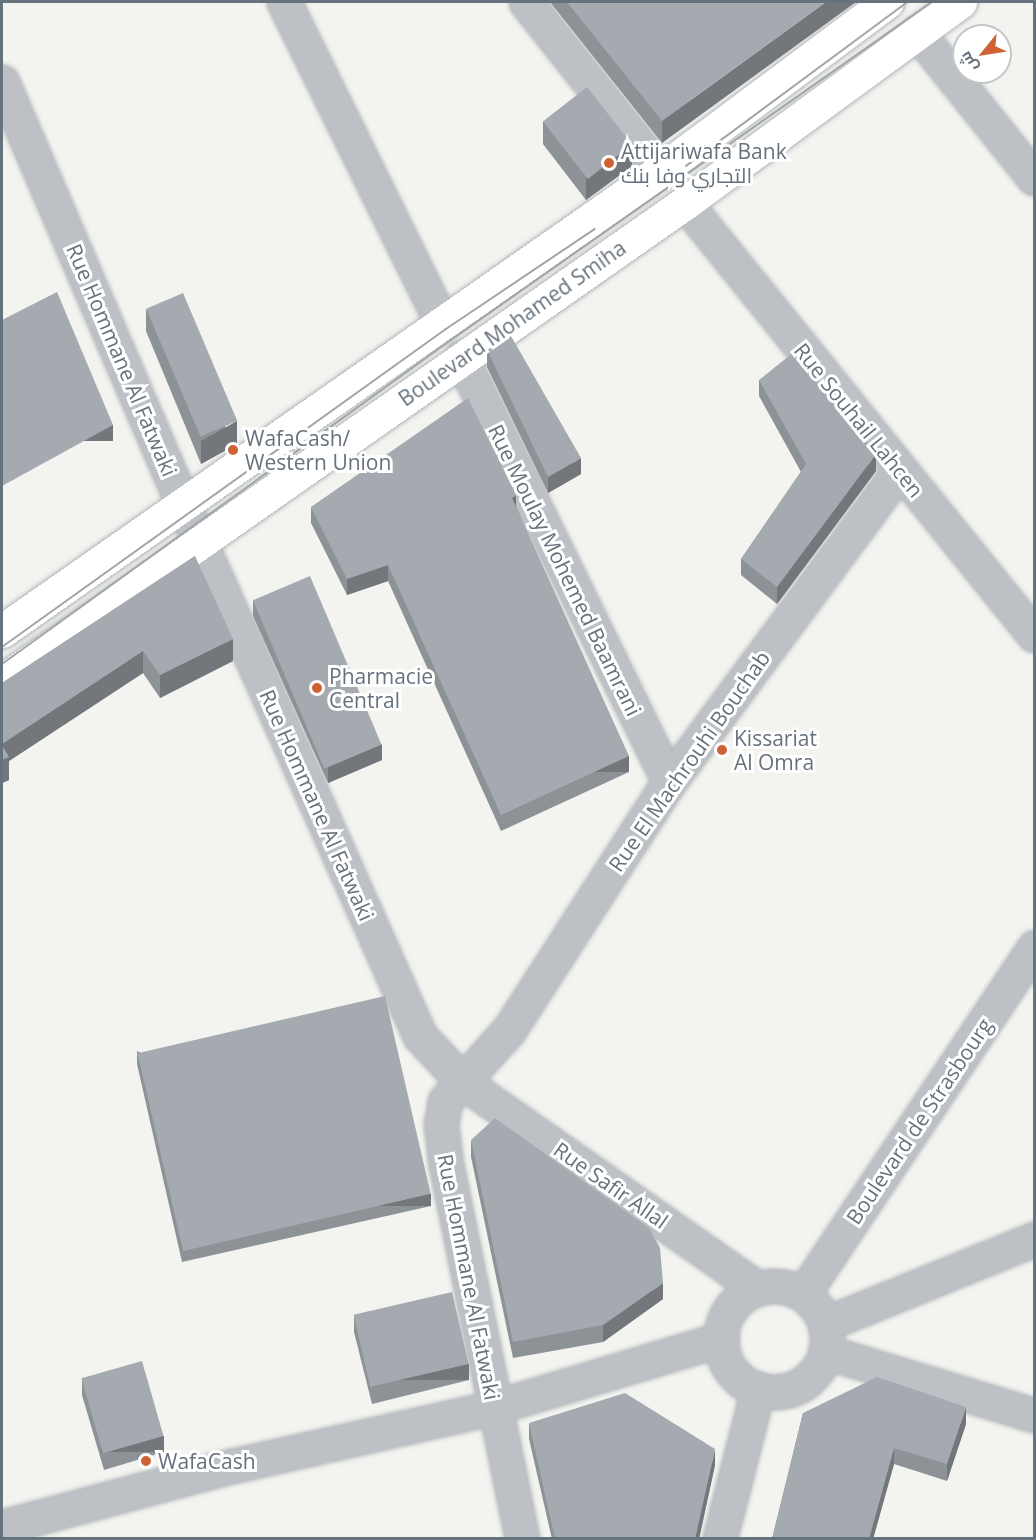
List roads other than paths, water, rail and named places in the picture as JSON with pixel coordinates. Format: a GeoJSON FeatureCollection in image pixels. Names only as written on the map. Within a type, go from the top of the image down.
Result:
{"type":"FeatureCollection","features":[{"type":"Feature","properties":{"kind":"street"},"geometry":{"type":"LineString","coordinates":[[284,2],[441,321]]}},
{"type":"Feature","properties":{"kind":"street"},"geometry":{"type":"LineString","coordinates":[[526,2],[660,171]]}},
{"type":"Feature","properties":{"kind":"street","name":"Boulevard Mohamed Smiha"},"geometry":{"type":"LineString","coordinates":[[2,631],[441,321],[660,171],[887,2]]}},
{"type":"Feature","properties":{"kind":"street","name":"Boulevard Mohamed Smiha"},"geometry":{"type":"LineString","coordinates":[[2,681],[685,203],[960,2]]}},
{"type":"Feature","properties":{"kind":"street"},"geometry":{"type":"LineString","coordinates":[[917,32],[1035,178]]}},
{"type":"Feature","properties":{"kind":"street","name":"Rue Hommane Al Fatwaki"},"geometry":{"type":"LineString","coordinates":[[2,82],[183,504],[420,1036],[464,1083],[444,1101],[441,1124],[446,1165],[522,1539]]}},
{"type":"Feature","properties":{"kind":"street","name":"Rue Souhail Lahcen"},"geometry":{"type":"LineString","coordinates":[[685,203],[899,471],[1035,634]]}},
{"type":"Feature","properties":{"kind":"street","name":"Rue Moulay Mohemed Baamrani"},"geometry":{"type":"LineString","coordinates":[[462,357],[669,782]]}},
{"type":"Feature","properties":{"kind":"street","name":"Rue El Machrouhi Bouchab"},"geometry":{"type":"LineString","coordinates":[[464,1083],[509,1030],[669,782],[899,471]]}},
{"type":"Feature","properties":{"kind":"street","name":"Boulevard de Strasbourg"},"geometry":{"type":"LineString","coordinates":[[803,1294],[1035,947]]}},
{"type":"Feature","properties":{"kind":"street","name":"Rue Safir Allal"},"geometry":{"type":"LineString","coordinates":[[464,1083],[757,1288]]}},
{"type":"Feature","properties":{"kind":"street"},"geometry":{"type":"LineString","coordinates":[[825,1338],[1035,1239]]}},
{"type":"Feature","properties":{"kind":"street"},"geometry":{"type":"LineString","coordinates":[[785,1287],[803,1294],[817,1307],[825,1338],[818,1369],[795,1388],[777,1392],[758,1389],[742,1380],[729,1366],[722,1339],[729,1312],[741,1298],[757,1288],[785,1287]]}},
{"type":"Feature","properties":{"kind":"street"},"geometry":{"type":"LineString","coordinates":[[825,1338],[1035,1415]]}},
{"type":"Feature","properties":{"kind":"street"},"geometry":{"type":"LineString","coordinates":[[2,1527],[232,1466],[495,1407],[722,1339]]}},
{"type":"Feature","properties":{"kind":"street"},"geometry":{"type":"LineString","coordinates":[[720,1539],[758,1389]]}},
{"type":"Feature","properties":{"kind":"tram line"},"geometry":{"type":"LineString","coordinates":[[686,166],[908,2]]}},
{"type":"Feature","properties":{"kind":"tram line"},"geometry":{"type":"LineString","coordinates":[[2,664],[451,340],[932,2]]}},
{"type":"Feature","properties":{"kind":"tram line"},"geometry":{"type":"LineString","coordinates":[[2,647],[446,329],[595,229]]}},
{"type":"Feature","properties":{"kind":"place","name":"Attijariwafa Bank التجاري وفا بنك"},"geometry":{"type":"Point","coordinates":[609,163]}},
{"type":"Feature","properties":{"kind":"place","name":"WafaCash/ Western Union"},"geometry":{"type":"Point","coordinates":[233,450]}},
{"type":"Feature","properties":{"kind":"place","name":"Pharmacie Central"},"geometry":{"type":"Point","coordinates":[317,688]}},
{"type":"Feature","properties":{"kind":"place","name":"Kissariat Al Omra"},"geometry":{"type":"Point","coordinates":[722,750]}},
{"type":"Feature","properties":{"kind":"place","name":"WafaCash"},"geometry":{"type":"Point","coordinates":[146,1461]}}]}
